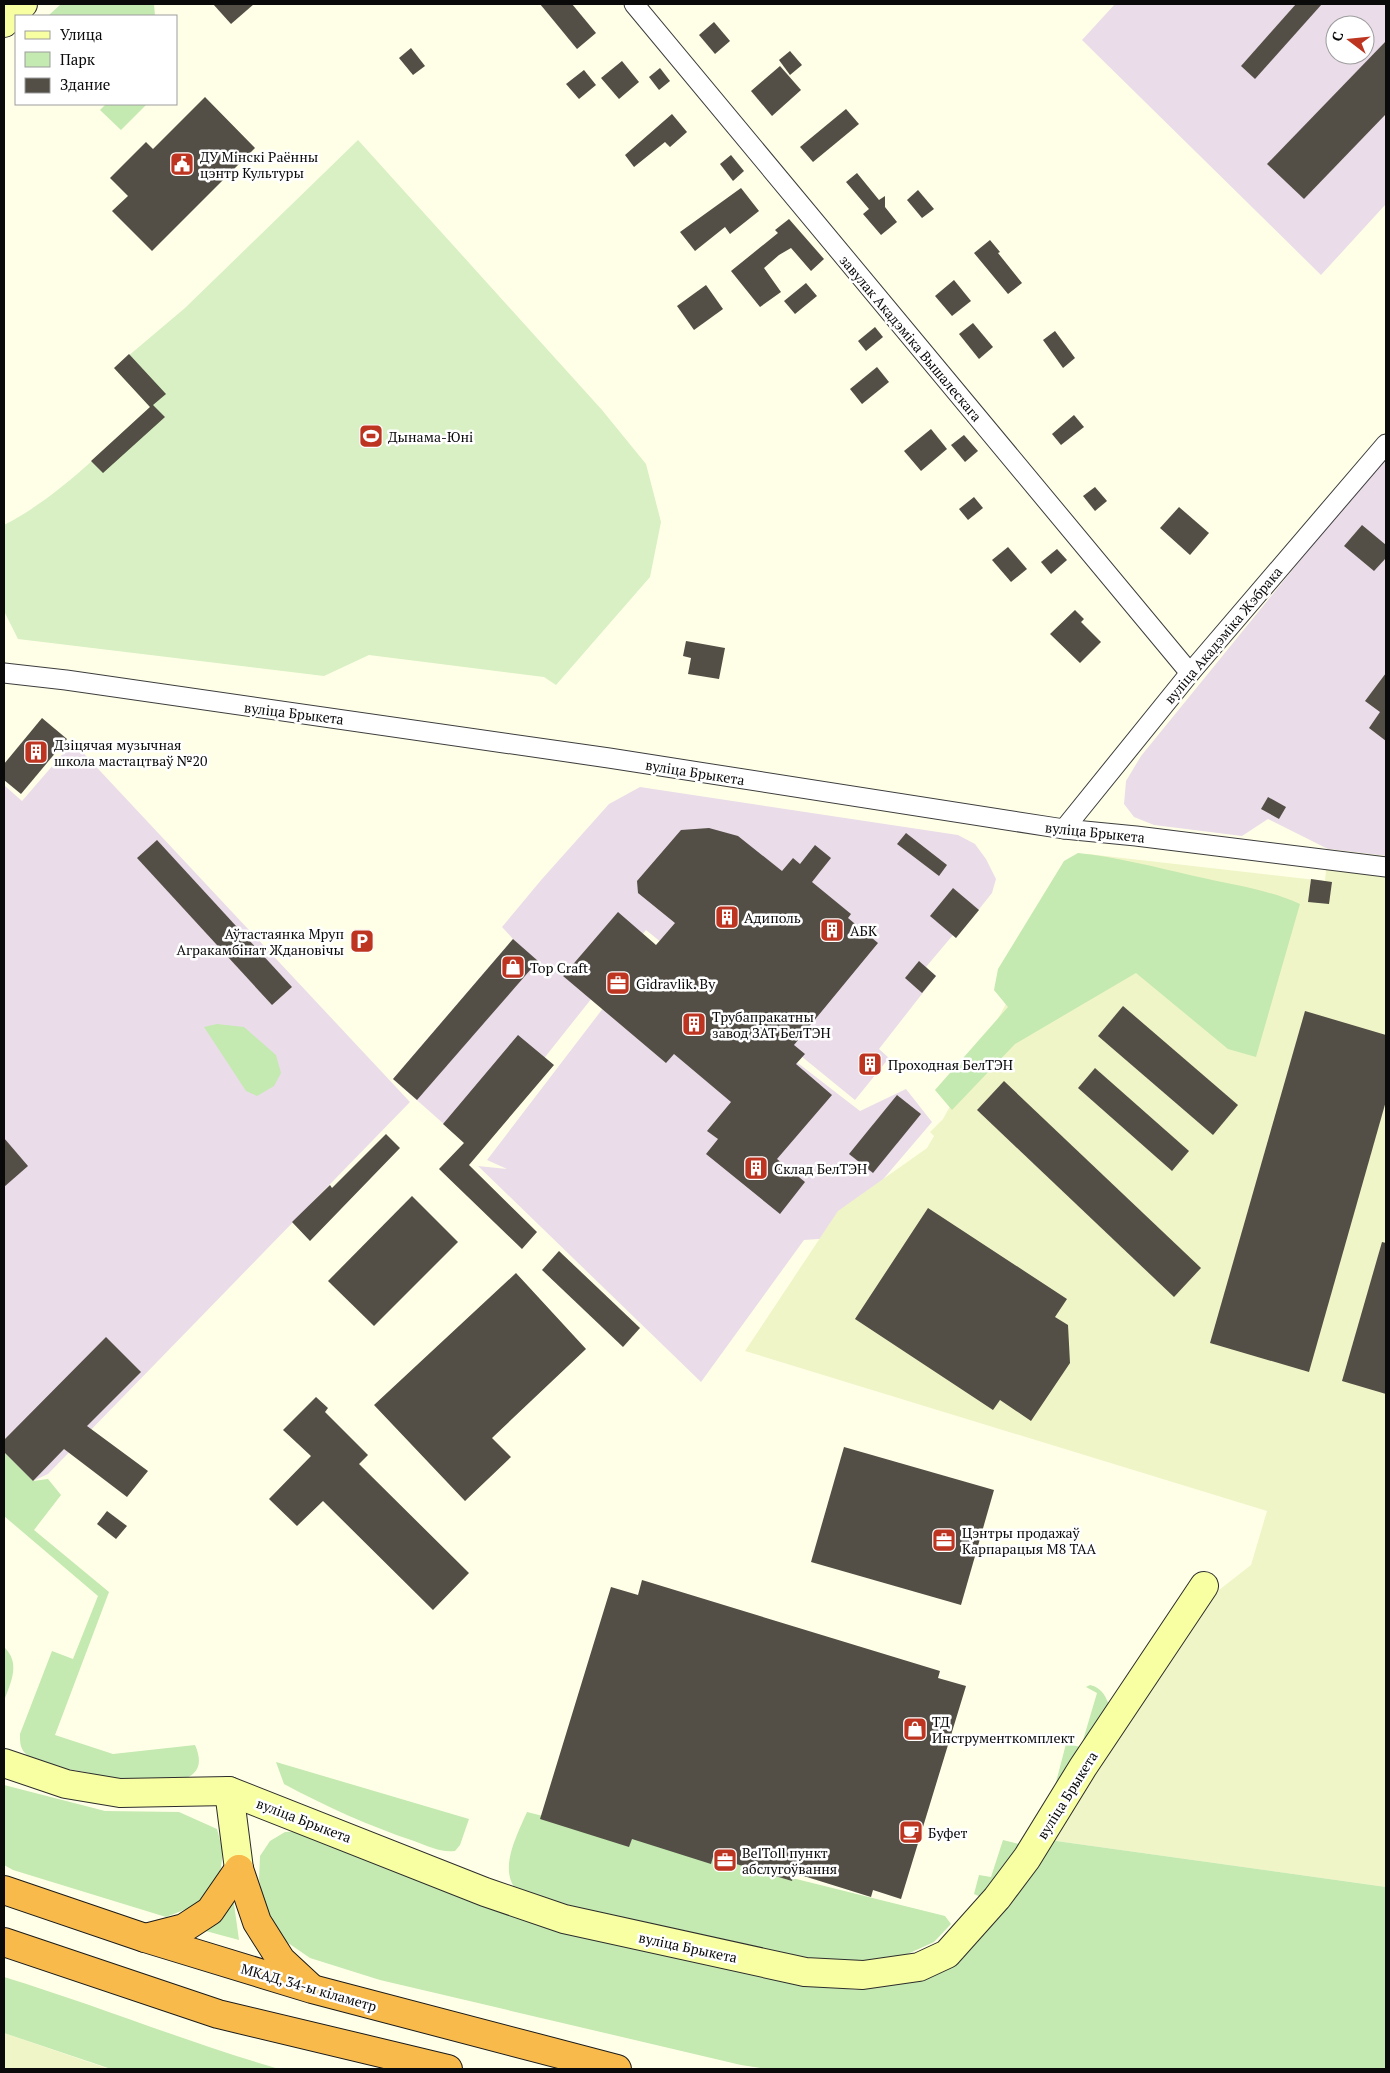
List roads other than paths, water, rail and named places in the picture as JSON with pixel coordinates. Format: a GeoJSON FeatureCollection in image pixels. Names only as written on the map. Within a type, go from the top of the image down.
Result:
{"type":"FeatureCollection","features":[{"type":"Feature","properties":{"kind":"highway"},"geometry":{"type":"LineString","coordinates":[[145,1938],[184,1928],[210,1911],[239,1869]]}},
{"type":"Feature","properties":{"kind":"highway"},"geometry":{"type":"LineString","coordinates":[[239,1869],[256,1922],[281,1960],[312,1989]]}},
{"type":"Feature","properties":{"kind":"highway","name":"МКАД, 34-ы кіламетр"},"geometry":{"type":"LineString","coordinates":[[4,1890],[145,1938],[312,1989],[618,2069]]}},
{"type":"Feature","properties":{"kind":"highway"},"geometry":{"type":"LineString","coordinates":[[4,1942],[218,2014],[448,2069]]}},
{"type":"Feature","properties":{"kind":"street"},"geometry":{"type":"LineString","coordinates":[[4,23],[24,4]]}},
{"type":"Feature","properties":{"kind":"street","name":"завулак Акадэміка Вышалескага"},"geometry":{"type":"LineString","coordinates":[[634,4],[1190,673]]}},
{"type":"Feature","properties":{"kind":"street","name":"вуліца Акадэміка Жэбрака"},"geometry":{"type":"LineString","coordinates":[[1064,830],[1190,673],[1386,444]]}},
{"type":"Feature","properties":{"kind":"street","name":"вуліца Брыкета"},"geometry":{"type":"LineString","coordinates":[[4,673],[66,680],[587,755],[1064,830],[1136,836],[1386,867]]}},
{"type":"Feature","properties":{"kind":"street","name":"вуліца Брыкета"},"geometry":{"type":"LineString","coordinates":[[4,1763],[66,1784],[120,1793],[229,1791],[485,1892],[564,1919],[805,1972],[863,1975],[919,1967],[946,1954],[997,1898],[1027,1858],[1084,1767],[1204,1586]]}},
{"type":"Feature","properties":{"kind":"street"},"geometry":{"type":"LineString","coordinates":[[229,1791],[239,1869]]}},
{"type":"Feature","properties":{"kind":"place","name":"ДУ Мінскі Раённы цэнтр Культуры"},"geometry":{"type":"Point","coordinates":[182,164]}},
{"type":"Feature","properties":{"kind":"place","name":"Дынама-Юні"},"geometry":{"type":"Point","coordinates":[371,436]}},
{"type":"Feature","properties":{"kind":"place","name":"Дзіцячая музычная школа мастацтваў №20"},"geometry":{"type":"Point","coordinates":[36,752]}},
{"type":"Feature","properties":{"kind":"place","name":"Адиполь"},"geometry":{"type":"Point","coordinates":[727,917]}},
{"type":"Feature","properties":{"kind":"place","name":"АБК"},"geometry":{"type":"Point","coordinates":[832,930]}},
{"type":"Feature","properties":{"kind":"place","name":"Аўтастаянка Мруп Агракамбінат Ждановічы"},"geometry":{"type":"Point","coordinates":[362,941]}},
{"type":"Feature","properties":{"kind":"place","name":"Top Craft"},"geometry":{"type":"Point","coordinates":[513,967]}},
{"type":"Feature","properties":{"kind":"place","name":"Gidravlik. By"},"geometry":{"type":"Point","coordinates":[618,983]}},
{"type":"Feature","properties":{"kind":"place","name":"Трубапракатны завод ЗАТ БелТЭН"},"geometry":{"type":"Point","coordinates":[694,1024]}},
{"type":"Feature","properties":{"kind":"place","name":"Проходная БелТЭН"},"geometry":{"type":"Point","coordinates":[870,1064]}},
{"type":"Feature","properties":{"kind":"place","name":"Склад БелТЭН"},"geometry":{"type":"Point","coordinates":[756,1168]}},
{"type":"Feature","properties":{"kind":"place","name":"Цэнтры продажаў Карпарацыя М8 ТАА"},"geometry":{"type":"Point","coordinates":[944,1540]}},
{"type":"Feature","properties":{"kind":"place","name":"ТД Инструменткомплект"},"geometry":{"type":"Point","coordinates":[915,1729]}},
{"type":"Feature","properties":{"kind":"place","name":"Буфет"},"geometry":{"type":"Point","coordinates":[911,1832]}},
{"type":"Feature","properties":{"kind":"place","name":"BelToll пункт абслугоўвання"},"geometry":{"type":"Point","coordinates":[725,1860]}}]}
